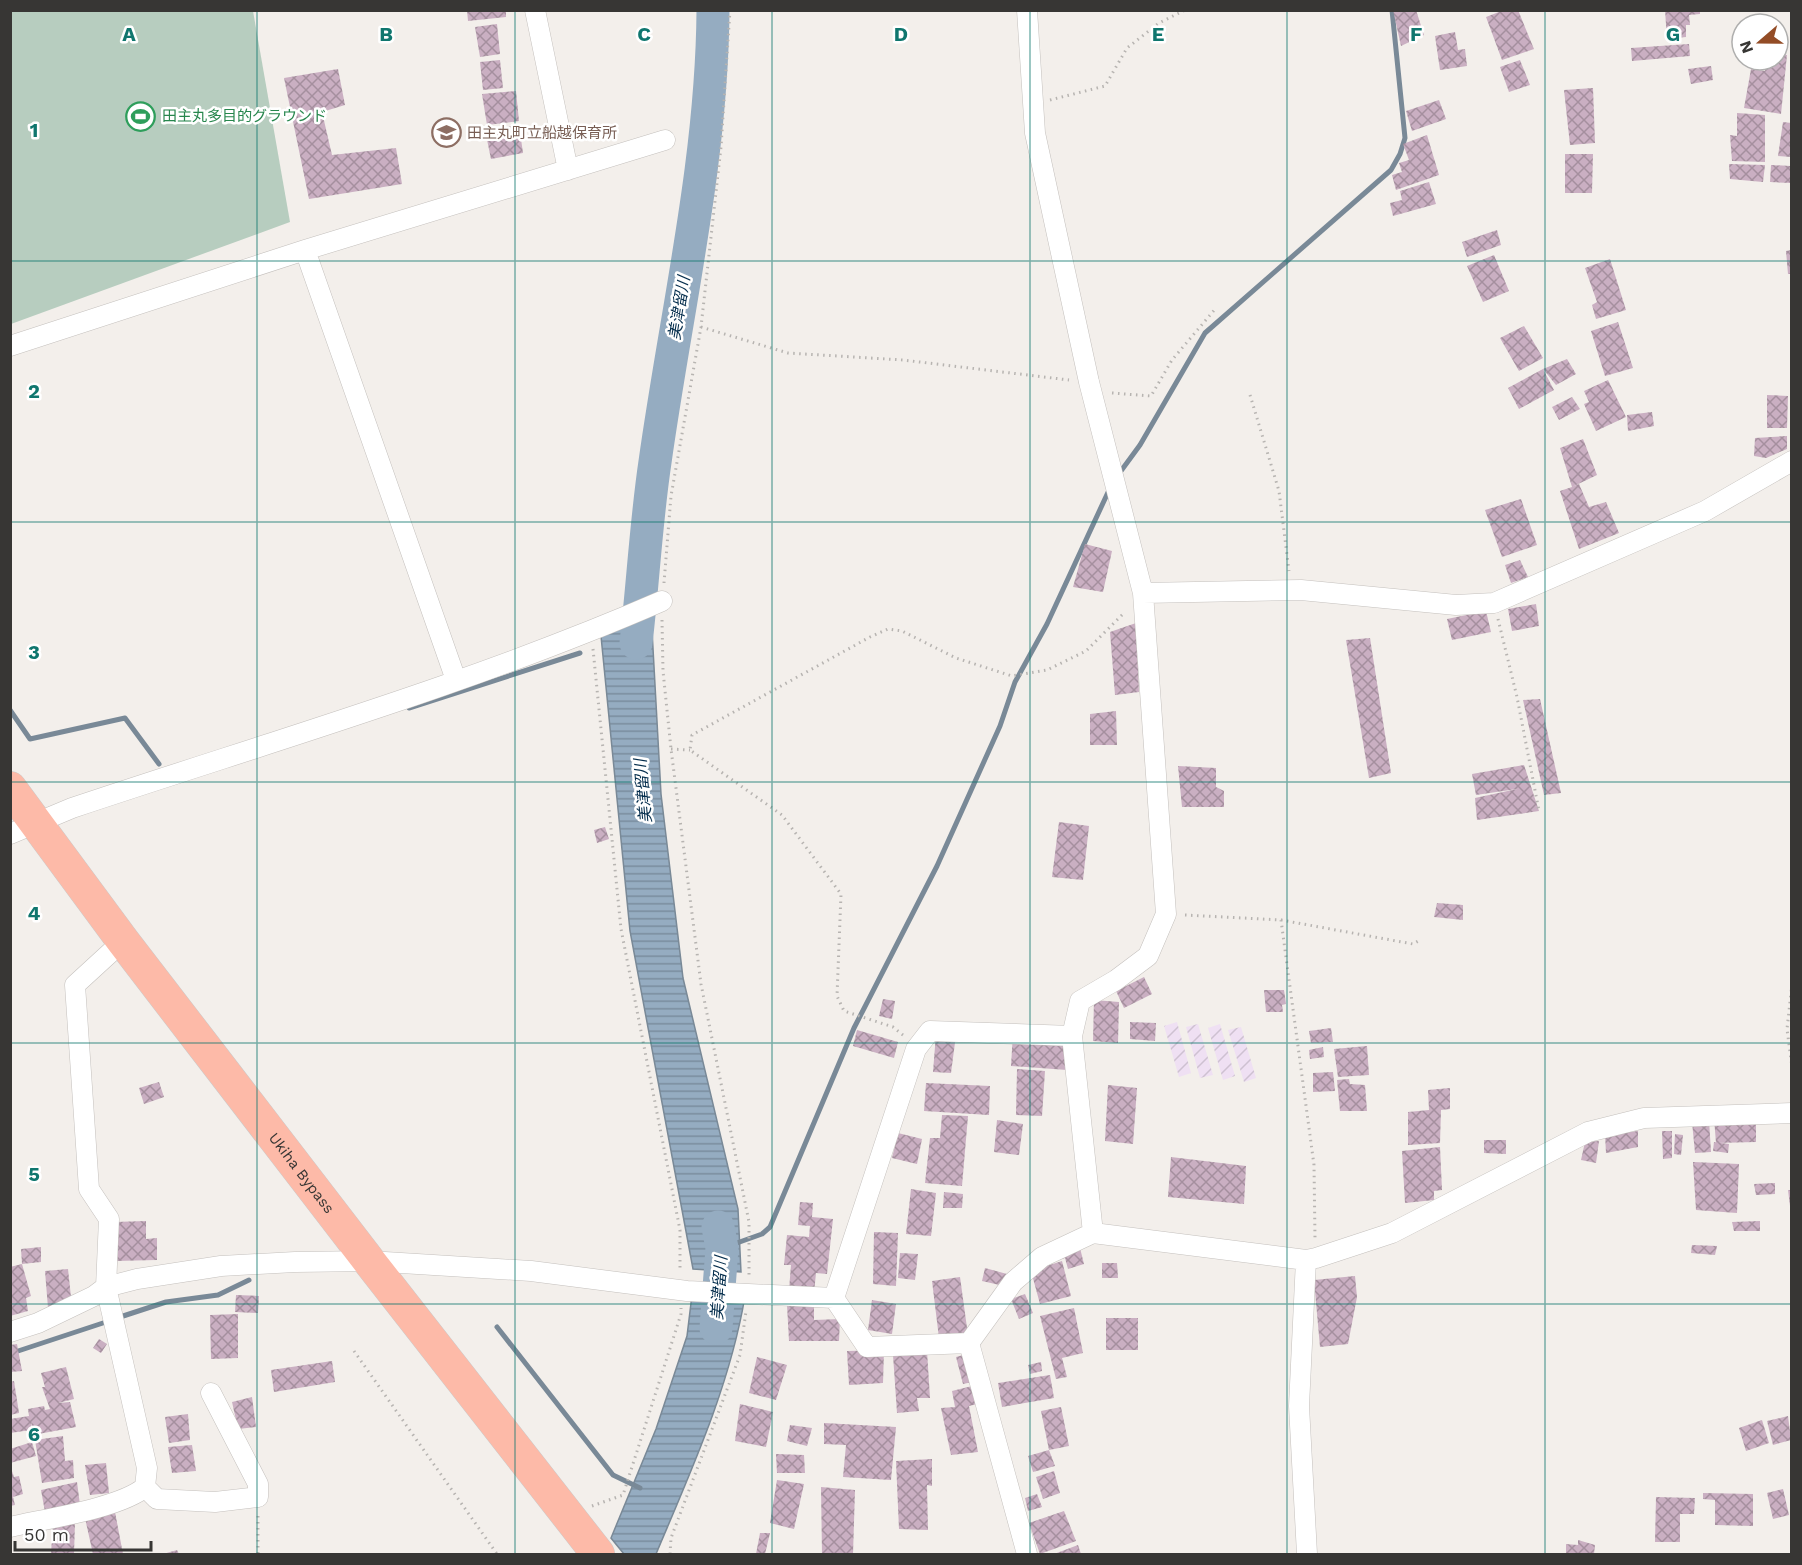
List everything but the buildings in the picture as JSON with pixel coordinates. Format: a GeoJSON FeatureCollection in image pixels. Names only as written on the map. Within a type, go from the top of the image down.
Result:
{"type":"FeatureCollection","features":[{"type":"Feature","properties":{"kind":"highway","name":"Ukiha Bypass"},"geometry":{"type":"LineString","coordinates":[[10,788],[23,829],[123,941],[369,1262],[596,1551]]}},
{"type":"Feature","properties":{"kind":"street"},"geometry":{"type":"LineString","coordinates":[[535,10],[568,170]]}},
{"type":"Feature","properties":{"kind":"street"},"geometry":{"type":"LineString","coordinates":[[1027,10],[1035,133],[1091,387],[1143,593],[1166,914],[1148,956],[1116,980],[1080,1001],[1072,1036],[1093,1233]]}},
{"type":"Feature","properties":{"kind":"street"},"geometry":{"type":"LineString","coordinates":[[10,346],[305,250],[664,140]]}},
{"type":"Feature","properties":{"kind":"street"},"geometry":{"type":"LineString","coordinates":[[305,250],[456,680]]}},
{"type":"Feature","properties":{"kind":"street"},"geometry":{"type":"LineString","coordinates":[[1143,593],[1292,590],[1456,605],[1494,603],[1705,511],[1791,461]]}},
{"type":"Feature","properties":{"kind":"street"},"geometry":{"type":"LineString","coordinates":[[23,829],[72,808],[456,680],[591,632],[662,601]]}},
{"type":"Feature","properties":{"kind":"street"},"geometry":{"type":"LineString","coordinates":[[10,1527],[108,1504],[136,1494],[144,1487],[147,1468],[106,1287],[109,1219],[89,1189],[75,985],[123,941]]}},
{"type":"Feature","properties":{"kind":"street"},"geometry":{"type":"LineString","coordinates":[[834,1298],[917,1048],[930,1031],[1072,1036]]}},
{"type":"Feature","properties":{"kind":"street"},"geometry":{"type":"LineString","coordinates":[[969,1343],[1013,1282],[1042,1257],[1093,1233],[1311,1259],[1392,1233],[1588,1132],[1644,1118],[1791,1113]]}},
{"type":"Feature","properties":{"kind":"street"},"geometry":{"type":"LineString","coordinates":[[1307,1554],[1299,1406],[1311,1259]]}},
{"type":"Feature","properties":{"kind":"street"},"geometry":{"type":"LineString","coordinates":[[10,1332],[38,1323],[94,1296],[106,1287],[153,1276],[221,1266],[295,1262],[369,1262],[531,1271],[684,1291],[749,1292],[834,1298]]}},
{"type":"Feature","properties":{"kind":"street"},"geometry":{"type":"LineString","coordinates":[[834,1298],[867,1347],[969,1343]]}},
{"type":"Feature","properties":{"kind":"street"},"geometry":{"type":"LineString","coordinates":[[969,1343],[1027,1554]]}},
{"type":"Feature","properties":{"kind":"street"},"geometry":{"type":"LineString","coordinates":[[144,1487],[157,1499],[215,1502],[258,1497],[258,1484],[211,1393]]}},
{"type":"Feature","properties":{"kind":"path"},"geometry":{"type":"LineString","coordinates":[[670,1554],[671,1538],[740,1355],[749,1292],[750,1222],[701,984],[663,671],[662,601],[672,496],[701,327],[721,147],[730,10]]}},
{"type":"Feature","properties":{"kind":"path"},"geometry":{"type":"LineString","coordinates":[[1034,104],[1105,86],[1127,48],[1159,23],[1185,10]]}},
{"type":"Feature","properties":{"kind":"path"},"geometry":{"type":"LineString","coordinates":[[701,327],[788,353],[903,360],[1151,396],[1172,360],[1216,308]]}},
{"type":"Feature","properties":{"kind":"path"},"geometry":{"type":"LineString","coordinates":[[1250,395],[1279,491],[1292,590]]}},
{"type":"Feature","properties":{"kind":"path"},"geometry":{"type":"LineString","coordinates":[[690,750],[692,735],[888,629],[902,631],[956,658],[1012,675],[1047,670],[1086,651],[1143,593]]}},
{"type":"Feature","properties":{"kind":"path"},"geometry":{"type":"LineString","coordinates":[[1494,603],[1517,697],[1539,811]]}},
{"type":"Feature","properties":{"kind":"path"},"geometry":{"type":"LineString","coordinates":[[591,632],[621,928],[680,1230],[684,1291],[681,1314],[623,1496],[592,1506]]}},
{"type":"Feature","properties":{"kind":"path"},"geometry":{"type":"LineString","coordinates":[[671,748],[690,750],[782,815],[841,894],[837,996],[844,1011],[893,1027],[917,1048]]}},
{"type":"Feature","properties":{"kind":"path"},"geometry":{"type":"LineString","coordinates":[[1166,914],[1281,920],[1413,944],[1420,940]]}},
{"type":"Feature","properties":{"kind":"path"},"geometry":{"type":"LineString","coordinates":[[1281,920],[1314,1165],[1311,1259]]}},
{"type":"Feature","properties":{"kind":"path"},"geometry":{"type":"LineString","coordinates":[[1791,984],[1787,1029],[1791,1067]]}},
{"type":"Feature","properties":{"kind":"path"},"geometry":{"type":"LineString","coordinates":[[354,1351],[497,1554]]}},
{"type":"Feature","properties":{"kind":"path"},"geometry":{"type":"LineString","coordinates":[[258,1497],[258,1554]]}},
{"type":"Feature","properties":{"kind":"shaded area"},"geometry":{"type":"Polygon","coordinates":[[[1177,1022],[1191,1073],[1179,1077],[1164,1026],[1177,1022]]]}},
{"type":"Feature","properties":{"kind":"shaded area"},"geometry":{"type":"Polygon","coordinates":[[[1198,1024],[1213,1075],[1200,1078],[1186,1027],[1198,1024]]]}},
{"type":"Feature","properties":{"kind":"shaded area"},"geometry":{"type":"Polygon","coordinates":[[[1220,1024],[1235,1076],[1223,1080],[1208,1028],[1220,1024]]]}},
{"type":"Feature","properties":{"kind":"shaded area"},"geometry":{"type":"Polygon","coordinates":[[[1241,1027],[1256,1078],[1244,1082],[1228,1030],[1241,1027]]]}},
{"type":"Feature","properties":{"kind":"green space","name":"田主丸多目的グラウンド"},"geometry":{"type":"Polygon","coordinates":[[[11,10],[253,11],[290,222],[11,324],[11,10]]]}},
{"type":"Feature","properties":{"kind":"water"},"geometry":{"type":"Polygon","coordinates":[[[651,612],[661,794],[683,978],[738,1209],[741,1272],[693,1269],[630,931],[601,636],[651,612]]]}},
{"type":"Feature","properties":{"kind":"water"},"geometry":{"type":"Polygon","coordinates":[[[692,1295],[745,1296],[730,1363],[708,1428],[656,1554],[624,1554],[611,1538],[656,1429],[687,1336],[692,1295]]]}},
{"type":"Feature","properties":{"kind":"waterway","name":"美津留川"},"geometry":{"type":"LineString","coordinates":[[636,643],[652,485],[700,180],[711,67],[713,10]]}},
{"type":"Feature","properties":{"kind":"waterway"},"geometry":{"type":"LineString","coordinates":[[1118,475],[1140,445],[1205,333],[1391,170],[1400,154],[1405,138],[1392,10]]}},
{"type":"Feature","properties":{"kind":"waterway"},"geometry":{"type":"LineString","coordinates":[[734,1244],[762,1234],[770,1227],[854,1028],[937,866],[1000,726],[1015,682],[1047,624],[1110,488]]}},
{"type":"Feature","properties":{"kind":"waterway"},"geometry":{"type":"LineString","coordinates":[[409,708],[580,653]]}},
{"type":"Feature","properties":{"kind":"waterway"},"geometry":{"type":"LineString","coordinates":[[10,710],[30,739],[125,718],[159,764]]}},
{"type":"Feature","properties":{"kind":"waterway","name":"美津留川"},"geometry":{"type":"LineString","coordinates":[[716,1328],[722,1248],[718,1227]]}},
{"type":"Feature","properties":{"kind":"waterway"},"geometry":{"type":"LineString","coordinates":[[117,1318],[166,1302],[218,1295],[249,1280]]}},
{"type":"Feature","properties":{"kind":"waterway"},"geometry":{"type":"LineString","coordinates":[[12,1353],[109,1321]]}},
{"type":"Feature","properties":{"kind":"waterway"},"geometry":{"type":"LineString","coordinates":[[497,1327],[613,1475],[640,1488]]}},
{"type":"Feature","properties":{"kind":"place","name":"田主丸多目的グラウンド"},"geometry":{"type":"Point","coordinates":[141,116]}},
{"type":"Feature","properties":{"kind":"place","name":"田主丸町立船越保育所"},"geometry":{"type":"Point","coordinates":[446,133]}}]}
